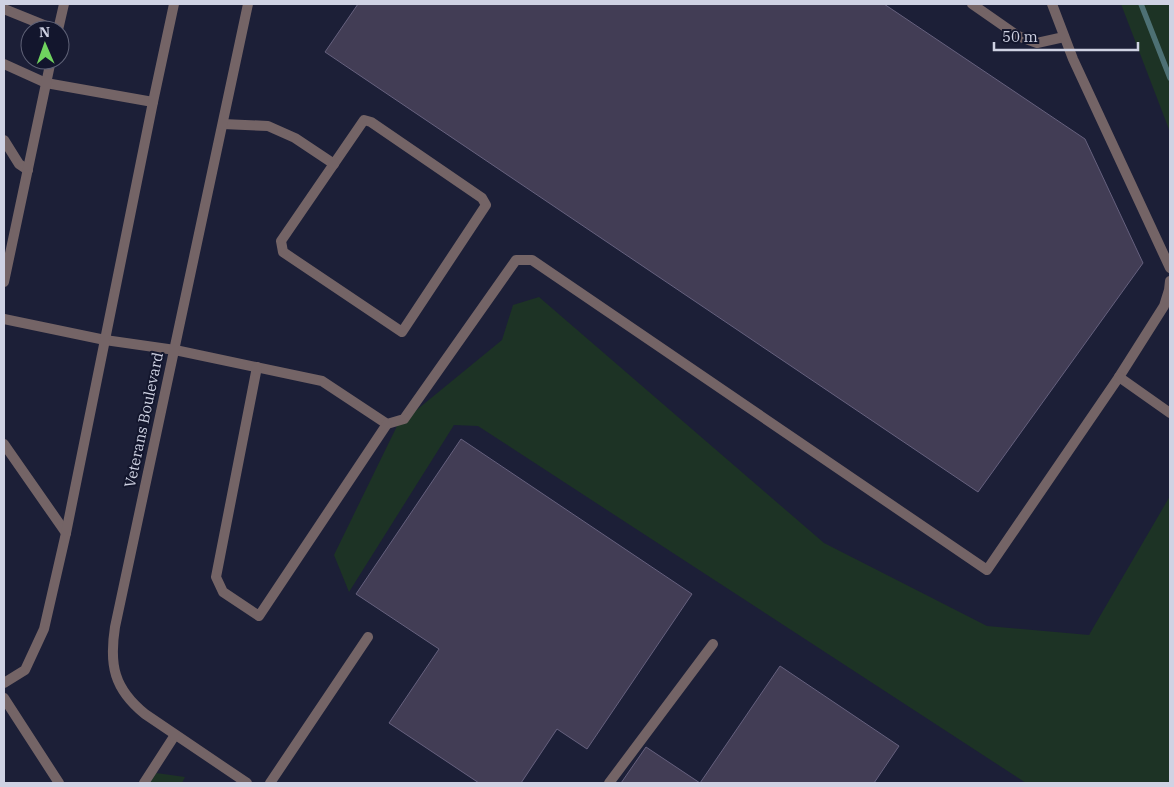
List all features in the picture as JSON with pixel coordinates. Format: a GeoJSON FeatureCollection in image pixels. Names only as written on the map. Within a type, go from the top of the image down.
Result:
{"type":"FeatureCollection","features":[{"type":"Feature","properties":{"kind":"street"},"geometry":{"type":"LineString","coordinates":[[60,20],[64,4]]}},
{"type":"Feature","properties":{"kind":"street"},"geometry":{"type":"LineString","coordinates":[[4,683],[25,670],[44,629],[66,534],[174,4]]}},
{"type":"Feature","properties":{"kind":"street","name":"Veterans Boulevard"},"geometry":{"type":"LineString","coordinates":[[247,783],[175,735],[133,704],[118,681],[114,668],[113,654],[115,627],[248,4]]}},
{"type":"Feature","properties":{"kind":"street"},"geometry":{"type":"LineString","coordinates":[[972,4],[1018,36],[1030,41],[1037,43],[1064,37]]}},
{"type":"Feature","properties":{"kind":"street"},"geometry":{"type":"LineString","coordinates":[[1052,4],[1064,37],[1170,268]]}},
{"type":"Feature","properties":{"kind":"street"},"geometry":{"type":"LineString","coordinates":[[4,9],[32,20]]}},
{"type":"Feature","properties":{"kind":"street"},"geometry":{"type":"LineString","coordinates":[[4,64],[46,83],[153,102]]}},
{"type":"Feature","properties":{"kind":"street"},"geometry":{"type":"LineString","coordinates":[[4,282],[7,248],[28,170],[49,70]]}},
{"type":"Feature","properties":{"kind":"street"},"geometry":{"type":"LineString","coordinates":[[364,120],[371,122],[482,198],[486,205],[402,332],[283,252],[281,241],[334,164],[364,120]]}},
{"type":"Feature","properties":{"kind":"street"},"geometry":{"type":"LineString","coordinates":[[223,124],[268,126],[295,138],[334,164]]}},
{"type":"Feature","properties":{"kind":"street"},"geometry":{"type":"LineString","coordinates":[[4,140],[19,164],[28,170]]}},
{"type":"Feature","properties":{"kind":"street"},"geometry":{"type":"LineString","coordinates":[[257,367],[216,577],[223,592],[259,616],[387,424],[404,419],[516,260],[532,260],[987,570],[1119,376],[1164,306],[1170,281]]}},
{"type":"Feature","properties":{"kind":"street"},"geometry":{"type":"LineString","coordinates":[[4,319],[105,340],[175,350],[322,381],[387,424]]}},
{"type":"Feature","properties":{"kind":"street"},"geometry":{"type":"LineString","coordinates":[[1119,376],[1170,413]]}},
{"type":"Feature","properties":{"kind":"street"},"geometry":{"type":"LineString","coordinates":[[4,444],[66,534]]}},
{"type":"Feature","properties":{"kind":"street"},"geometry":{"type":"LineString","coordinates":[[270,783],[368,637]]}},
{"type":"Feature","properties":{"kind":"street"},"geometry":{"type":"LineString","coordinates":[[609,783],[712,644]]}},
{"type":"Feature","properties":{"kind":"street"},"geometry":{"type":"LineString","coordinates":[[4,698],[59,783]]}},
{"type":"Feature","properties":{"kind":"street"},"geometry":{"type":"LineString","coordinates":[[144,783],[175,735]]}},
{"type":"Feature","properties":{"kind":"green space"},"geometry":{"type":"Polygon","coordinates":[[[1121,4],[1170,4],[1170,132],[1121,4]]]}},
{"type":"Feature","properties":{"kind":"green space"},"geometry":{"type":"Polygon","coordinates":[[[539,297],[824,543],[987,626],[1089,635],[1170,496],[1170,783],[1026,783],[478,426],[454,425],[349,592],[334,555],[397,426],[502,340],[513,305],[539,297]]]}},
{"type":"Feature","properties":{"kind":"green space"},"geometry":{"type":"Polygon","coordinates":[[[156,773],[185,777],[182,783],[150,783],[156,773]]]}},
{"type":"Feature","properties":{"kind":"building"},"geometry":{"type":"Polygon","coordinates":[[[358,4],[884,4],[1085,139],[1143,263],[978,492],[325,52],[358,4]]]}},
{"type":"Feature","properties":{"kind":"building"},"geometry":{"type":"Polygon","coordinates":[[[461,439],[692,594],[587,749],[557,729],[521,783],[479,783],[389,723],[439,649],[356,594],[461,439]]]}},
{"type":"Feature","properties":{"kind":"building"},"geometry":{"type":"Polygon","coordinates":[[[780,666],[899,746],[874,783],[700,783],[780,666]]]}},
{"type":"Feature","properties":{"kind":"building"},"geometry":{"type":"Polygon","coordinates":[[[646,747],[700,783],[621,783],[646,747]]]}},
{"type":"Feature","properties":{"kind":"waterway"},"geometry":{"type":"LineString","coordinates":[[1141,4],[1170,78]]}}]}
